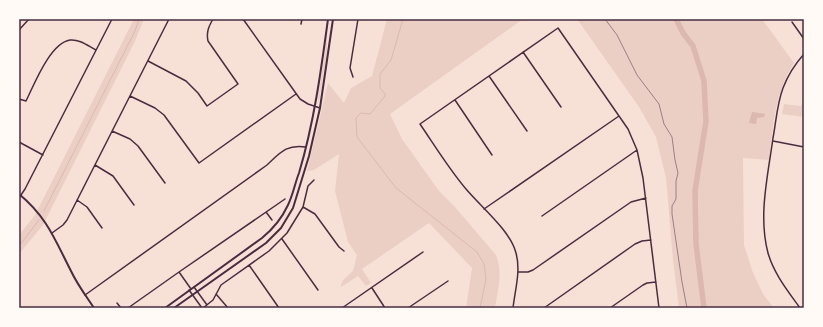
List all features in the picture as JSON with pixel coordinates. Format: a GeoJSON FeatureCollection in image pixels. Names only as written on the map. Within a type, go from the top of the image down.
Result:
{"type":"FeatureCollection","features":[{"type":"Feature","properties":{"kind":"main road"},"geometry":{"type":"LineString","coordinates":[[165,308],[262,238],[276,225],[288,205],[306,147],[315,107],[328,19]]}},
{"type":"Feature","properties":{"kind":"main road"},"geometry":{"type":"LineString","coordinates":[[174,308],[266,243],[281,228],[288,218],[297,198],[309,156],[320,108],[333,19]]}},
{"type":"Feature","properties":{"kind":"main road"},"geometry":{"type":"LineString","coordinates":[[20,195],[36,209],[52,233],[72,273],[94,308]]}},
{"type":"Feature","properties":{"kind":"main road"},"geometry":{"type":"LineString","coordinates":[[262,238],[266,243]]}},
{"type":"Feature","properties":{"kind":"street"},"geometry":{"type":"LineString","coordinates":[[19,30],[29,19]]}},
{"type":"Feature","properties":{"kind":"street"},"geometry":{"type":"LineString","coordinates":[[19,198],[112,19]]}},
{"type":"Feature","properties":{"kind":"street"},"geometry":{"type":"LineString","coordinates":[[52,233],[67,220],[169,19]]}},
{"type":"Feature","properties":{"kind":"street"},"geometry":{"type":"LineString","coordinates":[[148,61],[186,81],[194,89],[206,106],[238,84],[208,41],[208,28],[213,19]]}},
{"type":"Feature","properties":{"kind":"street"},"geometry":{"type":"LineString","coordinates":[[243,19],[296,94],[303,102],[320,108]]}},
{"type":"Feature","properties":{"kind":"street"},"geometry":{"type":"LineString","coordinates":[[301,24],[302,19]]}},
{"type":"Feature","properties":{"kind":"street"},"geometry":{"type":"LineString","coordinates":[[353,77],[350,68],[358,19]]}},
{"type":"Feature","properties":{"kind":"street"},"geometry":{"type":"LineString","coordinates":[[792,22],[804,39]]}},
{"type":"Feature","properties":{"kind":"street"},"geometry":{"type":"LineString","coordinates":[[513,308],[518,272],[518,260],[513,244],[507,234],[458,179],[420,124],[558,28],[628,129],[637,150],[646,198],[659,308]]}},
{"type":"Feature","properties":{"kind":"street"},"geometry":{"type":"LineString","coordinates":[[19,99],[26,101],[47,60],[54,51],[66,42],[76,40],[96,50]]}},
{"type":"Feature","properties":{"kind":"street"},"geometry":{"type":"LineString","coordinates":[[523,52],[561,108]]}},
{"type":"Feature","properties":{"kind":"street"},"geometry":{"type":"LineString","coordinates":[[800,308],[776,273],[772,264],[766,246],[764,226],[765,196],[778,106],[784,86],[792,69],[804,54]]}},
{"type":"Feature","properties":{"kind":"street"},"geometry":{"type":"LineString","coordinates":[[489,76],[527,131]]}},
{"type":"Feature","properties":{"kind":"street"},"geometry":{"type":"LineString","coordinates":[[130,96],[155,108],[164,115],[199,163],[296,94]]}},
{"type":"Feature","properties":{"kind":"street"},"geometry":{"type":"LineString","coordinates":[[455,100],[492,155]]}},
{"type":"Feature","properties":{"kind":"street"},"geometry":{"type":"LineString","coordinates":[[484,209],[619,116]]}},
{"type":"Feature","properties":{"kind":"street"},"geometry":{"type":"LineString","coordinates":[[112,130],[130,139],[138,146],[165,183]]}},
{"type":"Feature","properties":{"kind":"street"},"geometry":{"type":"LineString","coordinates":[[773,141],[804,147]]}},
{"type":"Feature","properties":{"kind":"street"},"geometry":{"type":"LineString","coordinates":[[19,142],[43,154]]}},
{"type":"Feature","properties":{"kind":"street"},"geometry":{"type":"LineString","coordinates":[[85,295],[267,165],[284,150],[291,147],[306,147]]}},
{"type":"Feature","properties":{"kind":"street"},"geometry":{"type":"LineString","coordinates":[[542,216],[637,150]]}},
{"type":"Feature","properties":{"kind":"street"},"geometry":{"type":"LineString","coordinates":[[95,165],[112,176],[134,205]]}},
{"type":"Feature","properties":{"kind":"street"},"geometry":{"type":"LineString","coordinates":[[179,272],[203,308],[213,300],[221,285],[282,239],[303,207],[308,186],[314,180]]}},
{"type":"Feature","properties":{"kind":"street"},"geometry":{"type":"LineString","coordinates":[[518,272],[528,272],[533,270],[631,202],[646,198]]}},
{"type":"Feature","properties":{"kind":"street"},"geometry":{"type":"LineString","coordinates":[[128,308],[285,199]]}},
{"type":"Feature","properties":{"kind":"street"},"geometry":{"type":"LineString","coordinates":[[77,200],[87,207],[102,228]]}},
{"type":"Feature","properties":{"kind":"street"},"geometry":{"type":"LineString","coordinates":[[303,207],[315,214],[339,247],[344,251]]}},
{"type":"Feature","properties":{"kind":"street"},"geometry":{"type":"LineString","coordinates":[[266,212],[272,220]]}},
{"type":"Feature","properties":{"kind":"street"},"geometry":{"type":"LineString","coordinates":[[282,239],[318,290]]}},
{"type":"Feature","properties":{"kind":"street"},"geometry":{"type":"LineString","coordinates":[[544,308],[635,244],[642,241],[651,240]]}},
{"type":"Feature","properties":{"kind":"street"},"geometry":{"type":"LineString","coordinates":[[342,308],[423,252]]}},
{"type":"Feature","properties":{"kind":"street"},"geometry":{"type":"LineString","coordinates":[[249,265],[279,308]]}},
{"type":"Feature","properties":{"kind":"street"},"geometry":{"type":"LineString","coordinates":[[408,308],[448,281]]}},
{"type":"Feature","properties":{"kind":"street"},"geometry":{"type":"LineString","coordinates":[[610,308],[643,285],[656,282]]}},
{"type":"Feature","properties":{"kind":"street"},"geometry":{"type":"LineString","coordinates":[[194,287],[207,305]]}},
{"type":"Feature","properties":{"kind":"street"},"geometry":{"type":"LineString","coordinates":[[372,287],[385,308]]}},
{"type":"Feature","properties":{"kind":"street"},"geometry":{"type":"LineString","coordinates":[[216,294],[228,308]]}},
{"type":"Feature","properties":{"kind":"street"},"geometry":{"type":"LineString","coordinates":[[197,301],[202,298]]}},
{"type":"Feature","properties":{"kind":"street"},"geometry":{"type":"LineString","coordinates":[[117,302],[121,308]]}},
{"type":"Feature","properties":{"kind":"path"},"geometry":{"type":"LineString","coordinates":[[605,19],[617,35],[637,75],[659,104],[664,124],[672,137],[678,175],[676,181],[676,199],[672,206],[672,214],[687,308]]}},
{"type":"Feature","properties":{"kind":"shaded area"},"geometry":{"type":"Polygon","coordinates":[[[134,19],[144,19],[135,41],[43,225],[19,254],[19,235],[35,215],[134,19]]]}},
{"type":"Feature","properties":{"kind":"shaded area"},"geometry":{"type":"Polygon","coordinates":[[[387,19],[523,19],[390,114],[402,139],[439,191],[455,207],[496,255],[500,275],[495,308],[466,308],[472,268],[429,223],[362,269],[371,283],[366,286],[358,276],[341,287],[343,280],[353,271],[357,255],[348,242],[335,191],[339,154],[314,170],[307,171],[328,83],[344,103],[351,88],[372,76],[387,19]]]}},
{"type":"Feature","properties":{"kind":"shaded area"},"geometry":{"type":"Polygon","coordinates":[[[577,19],[762,19],[794,63],[779,97],[769,160],[743,158],[744,245],[753,273],[763,294],[774,308],[679,308],[666,178],[656,137],[639,107],[577,19]]]}},
{"type":"Feature","properties":{"kind":"shaded area"},"geometry":{"type":"Polygon","coordinates":[[[327,36],[327,52],[319,102],[318,100],[327,36]]]}},
{"type":"Feature","properties":{"kind":"shaded area"},"geometry":{"type":"Polygon","coordinates":[[[804,97],[804,117],[782,114],[784,104],[801,106],[804,97]]]}},
{"type":"Feature","properties":{"kind":"shaded area"},"geometry":{"type":"Polygon","coordinates":[[[752,112],[765,114],[764,117],[757,118],[756,124],[749,123],[752,112]]]}},
{"type":"Feature","properties":{"kind":"waterway"},"geometry":{"type":"LineString","coordinates":[[44,211],[135,31],[139,19]]}},
{"type":"Feature","properties":{"kind":"waterway"},"geometry":{"type":"LineString","coordinates":[[403,19],[391,60],[380,74],[380,88],[385,96],[370,114],[361,113],[356,118],[357,137],[396,188],[477,252],[484,264],[486,279],[480,308]]}},
{"type":"Feature","properties":{"kind":"waterway"},"geometry":{"type":"LineString","coordinates":[[676,19],[683,33],[693,46],[704,81],[706,121],[695,191],[696,244],[704,308]]}},
{"type":"Feature","properties":{"kind":"waterway"},"geometry":{"type":"LineString","coordinates":[[19,246],[39,220]]}}]}
